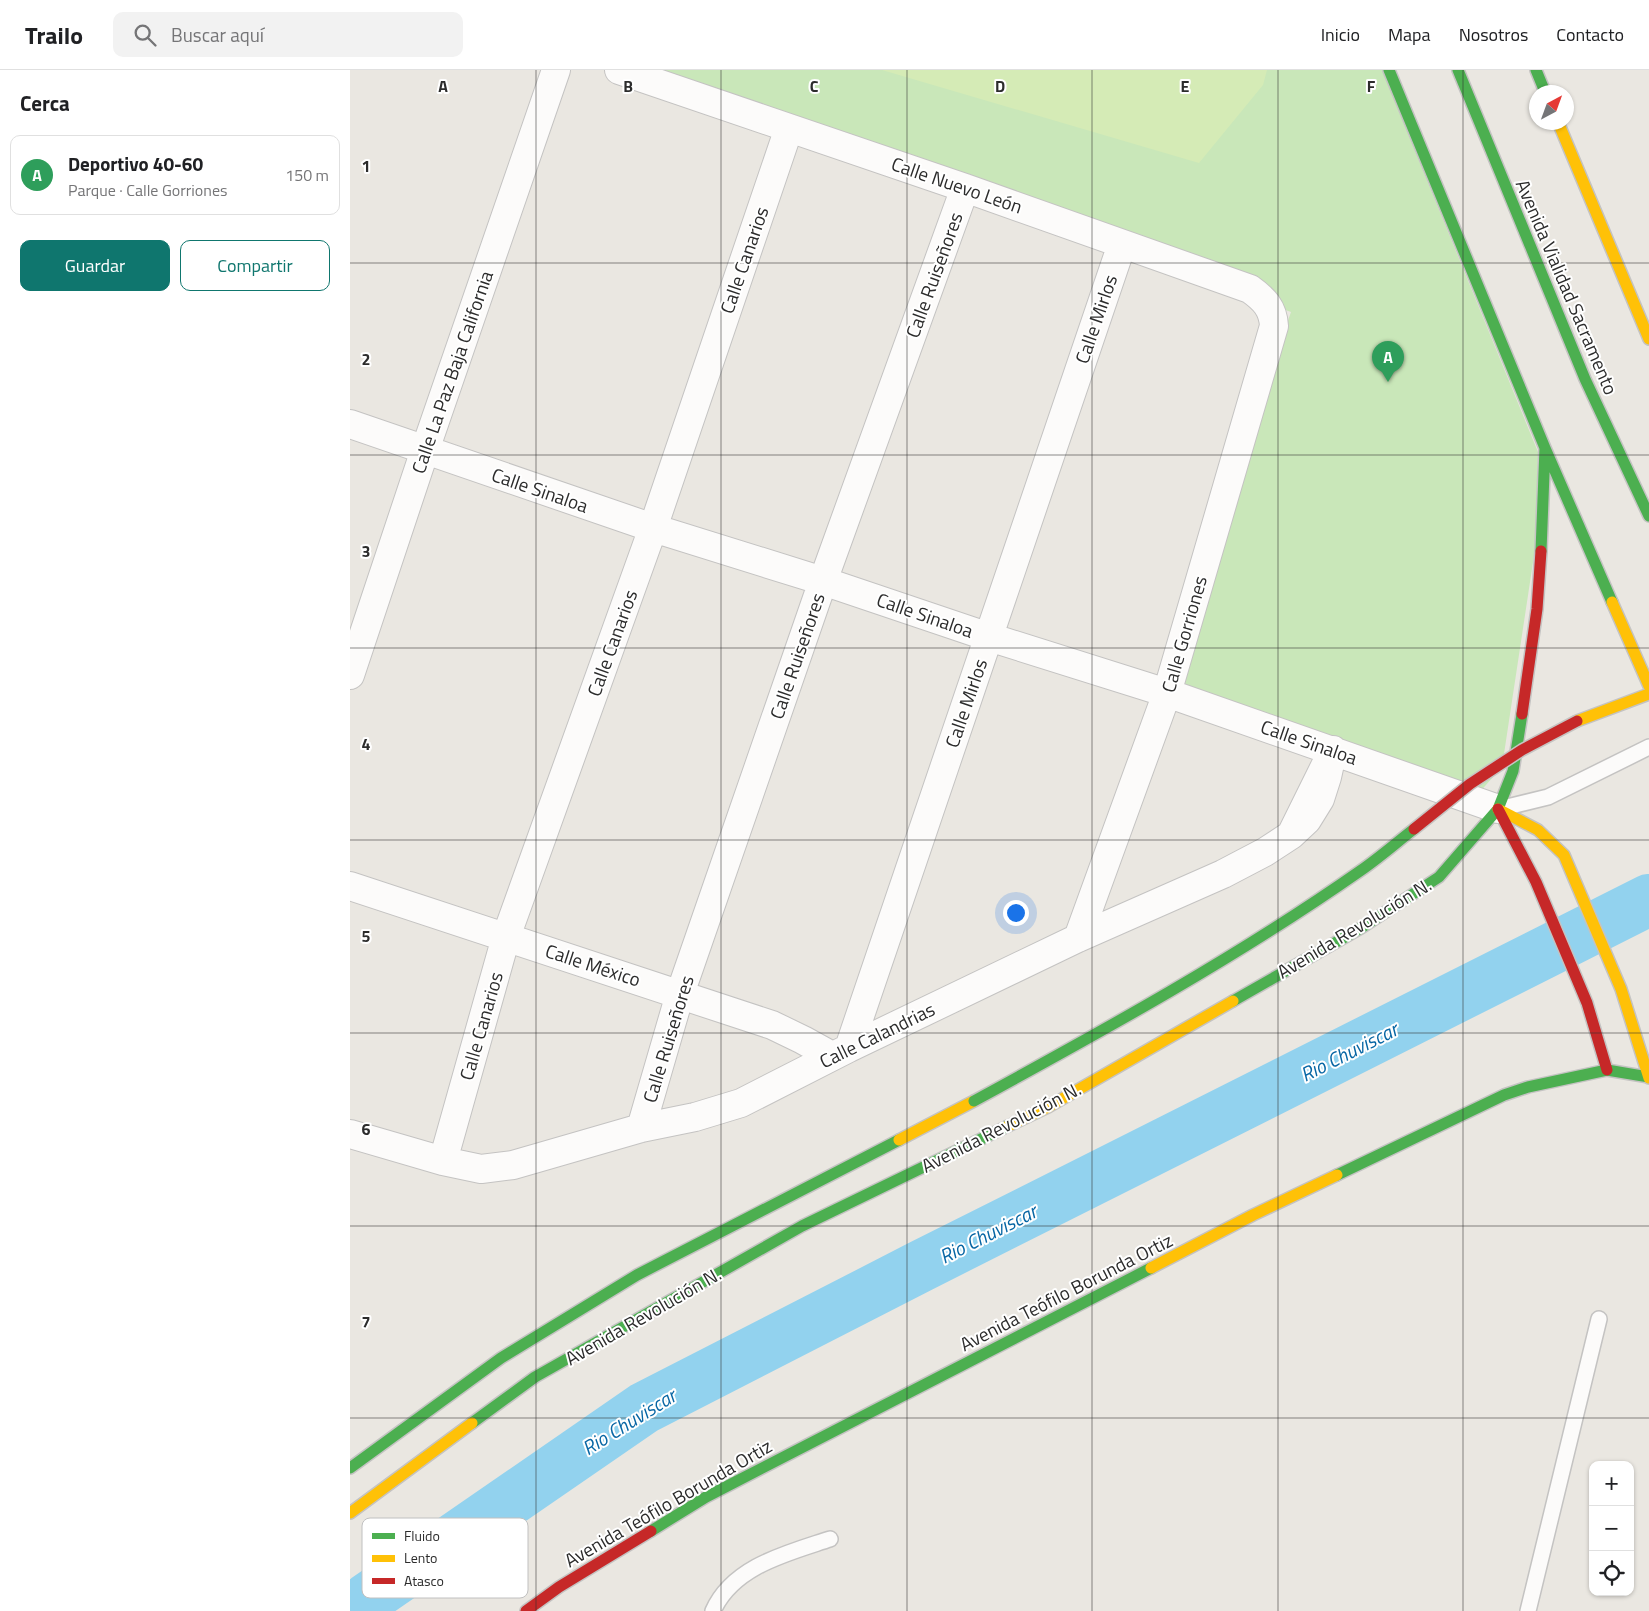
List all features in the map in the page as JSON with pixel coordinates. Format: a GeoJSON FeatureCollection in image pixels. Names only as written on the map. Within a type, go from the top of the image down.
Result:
{"type":"FeatureCollection","features":[{"type":"Feature","properties":{"kind":"main road"},"geometry":{"type":"LineString","coordinates":[[1389,70],[1545,448],[1649,686]]}},
{"type":"Feature","properties":{"kind":"main road","name":"Avenida Vialidad Sacramento"},"geometry":{"type":"LineString","coordinates":[[1458,70],[1585,379],[1649,516]]}},
{"type":"Feature","properties":{"kind":"main road"},"geometry":{"type":"LineString","coordinates":[[1536,70],[1542,85]]}},
{"type":"Feature","properties":{"kind":"main road"},"geometry":{"type":"LineString","coordinates":[[1561,130],[1649,339]]}},
{"type":"Feature","properties":{"kind":"main road","name":"Avenida Revolución N."},"geometry":{"type":"LineString","coordinates":[[350,1513],[535,1377],[802,1226],[1048,1107],[1361,928],[1439,876],[1498,809],[1513,771],[1537,610],[1543,526],[1545,448]]}},
{"type":"Feature","properties":{"kind":"main road"},"geometry":{"type":"LineString","coordinates":[[350,1468],[501,1358],[637,1275],[974,1101],[1114,1026],[1240,950],[1361,870],[1470,784],[1522,750],[1577,721],[1649,694]]}},
{"type":"Feature","properties":{"kind":"main road"},"geometry":{"type":"LineString","coordinates":[[1498,809],[1538,830],[1564,855],[1621,989],[1649,1078]]}},
{"type":"Feature","properties":{"kind":"main road"},"geometry":{"type":"LineString","coordinates":[[1498,809],[1536,882],[1587,1003],[1607,1070]]}},
{"type":"Feature","properties":{"kind":"main road","name":"Avenida Teófilo Borunda Ortiz"},"geometry":{"type":"LineString","coordinates":[[526,1611],[559,1586],[706,1497],[1254,1215],[1504,1095],[1528,1087],[1607,1070],[1649,1078]]}},
{"type":"Feature","properties":{"kind":"street","name":"Calle La Paz Baja California"},"geometry":{"type":"LineString","coordinates":[[350,675],[425,450],[556,70]]}},
{"type":"Feature","properties":{"kind":"street","name":"Calle Nuevo León"},"geometry":{"type":"LineString","coordinates":[[619,70],[1250,288],[1272,310],[1274,326]]}},
{"type":"Feature","properties":{"kind":"street","name":"Calle Canarios"},"geometry":{"type":"LineString","coordinates":[[443,1161],[506,937],[653,528],[789,128]]}},
{"type":"Feature","properties":{"kind":"street","name":"Calle Ruiseñores"},"geometry":{"type":"LineString","coordinates":[[642,1128],[680,994],[823,581],[965,188]]}},
{"type":"Feature","properties":{"kind":"street","name":"Calle Mirlos"},"geometry":{"type":"LineString","coordinates":[[840,1052],[989,636],[1122,244]]}},
{"type":"Feature","properties":{"kind":"street","name":"Calle Gorriones"},"geometry":{"type":"LineString","coordinates":[[1078,938],[1167,693],[1274,326]]}},
{"type":"Feature","properties":{"kind":"street","name":"Calle Sinaloa"},"geometry":{"type":"LineString","coordinates":[[350,424],[653,528],[1167,693],[1498,809]]}},
{"type":"Feature","properties":{"kind":"street","name":"Calle Calandrias"},"geometry":{"type":"LineString","coordinates":[[350,1134],[443,1161],[481,1169],[513,1165],[642,1128],[695,1117],[741,1103],[840,1052],[1078,938],[1223,874],[1265,852],[1291,835],[1333,750]]}},
{"type":"Feature","properties":{"kind":"street","name":"Calle México"},"geometry":{"type":"LineString","coordinates":[[350,886],[772,1025],[803,1040],[840,1052]]}},
{"type":"Feature","properties":{"kind":"lane"},"geometry":{"type":"LineString","coordinates":[[1498,809],[1548,797],[1649,747]]}},
{"type":"Feature","properties":{"kind":"lane"},"geometry":{"type":"LineString","coordinates":[[1528,1611],[1600,1319]]}},
{"type":"Feature","properties":{"kind":"lane"},"geometry":{"type":"LineString","coordinates":[[713,1611],[720,1598],[733,1584],[750,1571],[779,1555],[830,1539]]}},
{"type":"Feature","properties":{"kind":"green space"},"geometry":{"type":"Polygon","coordinates":[[[618,70],[1382,70],[1538,452],[1535,549],[1502,767],[1477,795],[1157,688],[1291,312],[618,70]]]}},
{"type":"Feature","properties":{"kind":"green space"},"geometry":{"type":"Polygon","coordinates":[[[882,70],[1267,70],[1263,85],[1199,163],[882,70]]]}},
{"type":"Feature","properties":{"kind":"waterway","name":"Rio Chuviscar"},"geometry":{"type":"LineString","coordinates":[[484,1518],[644,1408],[921,1266],[1649,900]]}},
{"type":"Feature","properties":{"kind":"waterway","name":"Rio Chuviscar"},"geometry":{"type":"LineString","coordinates":[[352,1611],[368,1598]]}},
{"type":"Feature","properties":{"kind":"traffic: fast"},"geometry":{"type":"LineString","coordinates":[[1389,70],[1545,448],[1612,602]]}},
{"type":"Feature","properties":{"kind":"traffic: fast"},"geometry":{"type":"LineString","coordinates":[[1458,70],[1585,379],[1649,516]]}},
{"type":"Feature","properties":{"kind":"traffic: fast"},"geometry":{"type":"LineString","coordinates":[[1536,70],[1542,85]]}},
{"type":"Feature","properties":{"kind":"traffic: fast"},"geometry":{"type":"LineString","coordinates":[[1541,551],[1545,448]]}},
{"type":"Feature","properties":{"kind":"traffic: fast"},"geometry":{"type":"LineString","coordinates":[[1233,1001],[1361,928],[1439,877],[1498,809],[1513,771],[1522,714]]}},
{"type":"Feature","properties":{"kind":"traffic: fast"},"geometry":{"type":"LineString","coordinates":[[974,1101],[1219,963],[1314,903],[1381,856],[1414,829]]}},
{"type":"Feature","properties":{"kind":"traffic: fast"},"geometry":{"type":"LineString","coordinates":[[1337,1175],[1504,1095],[1528,1087],[1607,1070],[1649,1077]]}},
{"type":"Feature","properties":{"kind":"traffic: fast"},"geometry":{"type":"LineString","coordinates":[[472,1423],[535,1377],[802,1226],[1008,1126]]}},
{"type":"Feature","properties":{"kind":"traffic: fast"},"geometry":{"type":"LineString","coordinates":[[350,1468],[501,1358],[637,1275],[899,1140]]}},
{"type":"Feature","properties":{"kind":"traffic: fast"},"geometry":{"type":"LineString","coordinates":[[651,1531],[706,1497],[1151,1268]]}},
{"type":"Feature","properties":{"kind":"traffic: slow"},"geometry":{"type":"LineString","coordinates":[[1561,130],[1649,339]]}},
{"type":"Feature","properties":{"kind":"traffic: slow"},"geometry":{"type":"LineString","coordinates":[[1612,602],[1649,686]]}},
{"type":"Feature","properties":{"kind":"traffic: slow"},"geometry":{"type":"LineString","coordinates":[[1577,721],[1649,694]]}},
{"type":"Feature","properties":{"kind":"traffic: slow"},"geometry":{"type":"LineString","coordinates":[[1498,809],[1538,830],[1564,855],[1621,989],[1649,1078]]}},
{"type":"Feature","properties":{"kind":"traffic: slow"},"geometry":{"type":"LineString","coordinates":[[1008,1126],[1048,1107],[1233,1001]]}},
{"type":"Feature","properties":{"kind":"traffic: slow"},"geometry":{"type":"LineString","coordinates":[[899,1140],[974,1101]]}},
{"type":"Feature","properties":{"kind":"traffic: slow"},"geometry":{"type":"LineString","coordinates":[[1151,1268],[1253,1215],[1337,1175]]}},
{"type":"Feature","properties":{"kind":"traffic: slow"},"geometry":{"type":"LineString","coordinates":[[350,1513],[472,1423]]}},
{"type":"Feature","properties":{"kind":"traffic: jam"},"geometry":{"type":"LineString","coordinates":[[1522,714],[1537,609],[1541,551]]}},
{"type":"Feature","properties":{"kind":"traffic: jam"},"geometry":{"type":"LineString","coordinates":[[1414,829],[1470,784],[1522,750],[1577,721]]}},
{"type":"Feature","properties":{"kind":"traffic: jam"},"geometry":{"type":"LineString","coordinates":[[1498,809],[1536,882],[1587,1003],[1607,1070]]}},
{"type":"Feature","properties":{"kind":"traffic: jam"},"geometry":{"type":"LineString","coordinates":[[526,1611],[559,1587],[651,1531]]}},
{"type":"Feature","properties":{"kind":"place","name":"Deportivo 40-60"},"geometry":{"type":"Point","coordinates":[1388,382]}}]}
